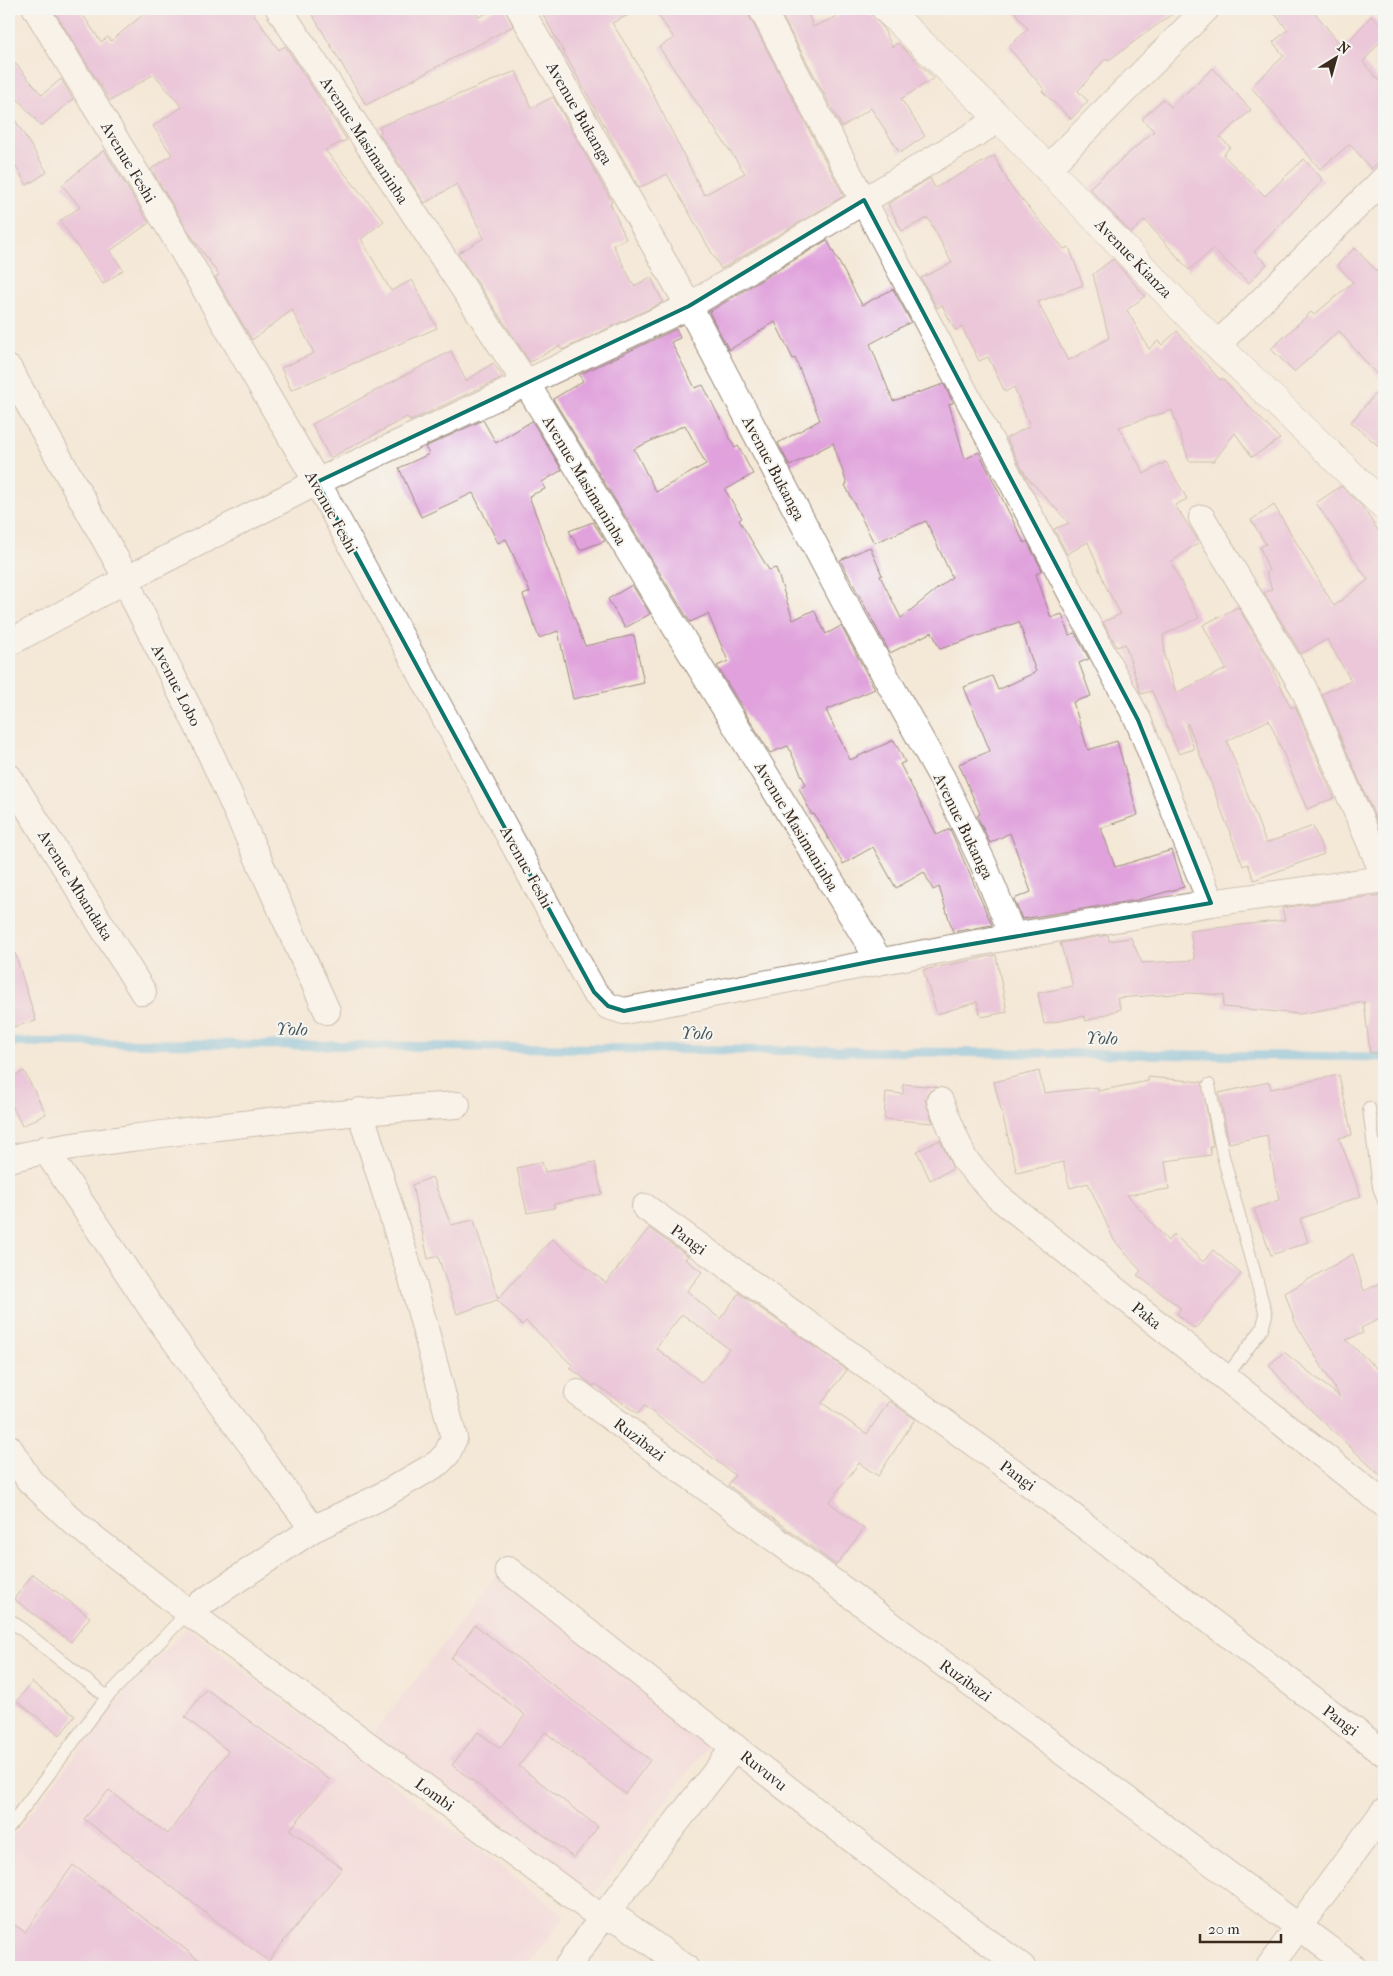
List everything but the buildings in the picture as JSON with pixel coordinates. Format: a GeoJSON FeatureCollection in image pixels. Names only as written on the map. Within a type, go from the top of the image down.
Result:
{"type":"FeatureCollection","features":[{"type":"Feature","properties":{"kind":"street","name":"Avenue Feshi"},"geometry":{"type":"LineString","coordinates":[[36,9],[169,227],[317,482],[594,992],[608,1006],[624,1011],[879,960]]}},
{"type":"Feature","properties":{"kind":"street","name":"Avenue Masimaninba"},"geometry":{"type":"LineString","coordinates":[[279,9],[526,383],[879,960]]}},
{"type":"Feature","properties":{"kind":"street","name":"Avenue Bukanga"},"geometry":{"type":"LineString","coordinates":[[520,9],[689,306],[850,612],[942,778],[983,863],[1013,936]]}},
{"type":"Feature","properties":{"kind":"street"},"geometry":{"type":"LineString","coordinates":[[762,9],[1138,720],[1211,903]]}},
{"type":"Feature","properties":{"kind":"street","name":"Avenue Kianza"},"geometry":{"type":"LineString","coordinates":[[886,9],[1000,119],[1218,345],[1384,506]]}},
{"type":"Feature","properties":{"kind":"street"},"geometry":{"type":"LineString","coordinates":[[1047,169],[1206,9]]}},
{"type":"Feature","properties":{"kind":"street"},"geometry":{"type":"LineString","coordinates":[[9,643],[127,579],[317,482],[689,306],[1000,119]]}},
{"type":"Feature","properties":{"kind":"street"},"geometry":{"type":"LineString","coordinates":[[1218,345],[1384,179]]}},
{"type":"Feature","properties":{"kind":"street","name":"Avenue Lobo"},"geometry":{"type":"LineString","coordinates":[[9,369],[127,579],[134,599],[203,738],[327,1011]]}},
{"type":"Feature","properties":{"kind":"street"},"geometry":{"type":"LineString","coordinates":[[1202,518],[1303,686],[1384,875]]}},
{"type":"Feature","properties":{"kind":"street","name":"Avenue Mbandaka"},"geometry":{"type":"LineString","coordinates":[[9,777],[143,992]]}},
{"type":"Feature","properties":{"kind":"street"},"geometry":{"type":"LineString","coordinates":[[879,960],[1211,903],[1384,879]]}},
{"type":"Feature","properties":{"kind":"street","name":"Paka"},"geometry":{"type":"LineString","coordinates":[[940,1101],[964,1159],[997,1196],[1384,1504]]}},
{"type":"Feature","properties":{"kind":"street"},"geometry":{"type":"LineString","coordinates":[[9,1159],[45,1150],[226,1125],[360,1111],[457,1105]]}},
{"type":"Feature","properties":{"kind":"street"},"geometry":{"type":"LineString","coordinates":[[188,1612],[313,1530],[376,1499],[437,1464],[447,1454],[454,1438],[412,1279],[360,1111]]}},
{"type":"Feature","properties":{"kind":"street"},"geometry":{"type":"LineString","coordinates":[[45,1150],[154,1312],[313,1530]]}},
{"type":"Feature","properties":{"kind":"street","name":"Pangi"},"geometry":{"type":"LineString","coordinates":[[645,1207],[1022,1478],[1384,1753]]}},
{"type":"Feature","properties":{"kind":"street","name":"Ruzibazi"},"geometry":{"type":"LineString","coordinates":[[578,1393],[1353,1967]]}},
{"type":"Feature","properties":{"kind":"street","name":"Lombi"},"geometry":{"type":"LineString","coordinates":[[9,1448],[29,1480],[77,1525],[188,1612],[602,1918],[621,1921],[685,1967]]}},
{"type":"Feature","properties":{"kind":"street","name":"Ruvuvu"},"geometry":{"type":"LineString","coordinates":[[508,1570],[890,1869],[1022,1967]]}},
{"type":"Feature","properties":{"kind":"street"},"geometry":{"type":"LineString","coordinates":[[567,1967],[602,1918],[736,1747]]}},
{"type":"Feature","properties":{"kind":"street"},"geometry":{"type":"LineString","coordinates":[[1269,1967],[1384,1811]]}},
{"type":"Feature","properties":{"kind":"lane"},"geometry":{"type":"LineString","coordinates":[[1209,1085],[1223,1156],[1266,1316],[1262,1329],[1225,1378]]}},
{"type":"Feature","properties":{"kind":"lane"},"geometry":{"type":"LineString","coordinates":[[1369,1108],[1379,1187],[1384,1201]]}},
{"type":"Feature","properties":{"kind":"lane"},"geometry":{"type":"LineString","coordinates":[[9,1827],[107,1697],[188,1612]]}},
{"type":"Feature","properties":{"kind":"lane"},"geometry":{"type":"LineString","coordinates":[[9,1619],[107,1697]]}},
{"type":"Feature","properties":{"kind":"highlighted area"},"geometry":{"type":"Polygon","coordinates":[[[864,200],[1138,720],[1211,903],[879,960],[624,1011],[608,1006],[594,992],[317,482],[689,306],[864,200]]]}},
{"type":"Feature","properties":{"kind":"shaded area"},"geometry":{"type":"Polygon","coordinates":[[[497,1575],[710,1743],[588,1902],[371,1737],[497,1575]]]}},
{"type":"Feature","properties":{"kind":"shaded area"},"geometry":{"type":"Polygon","coordinates":[[[187,1628],[565,1916],[527,1967],[9,1967],[9,1841],[114,1705],[187,1628]]]}},
{"type":"Feature","properties":{"kind":"waterway","name":"Yolo"},"geometry":{"type":"LineString","coordinates":[[9,1042],[1384,1057]]}}]}
